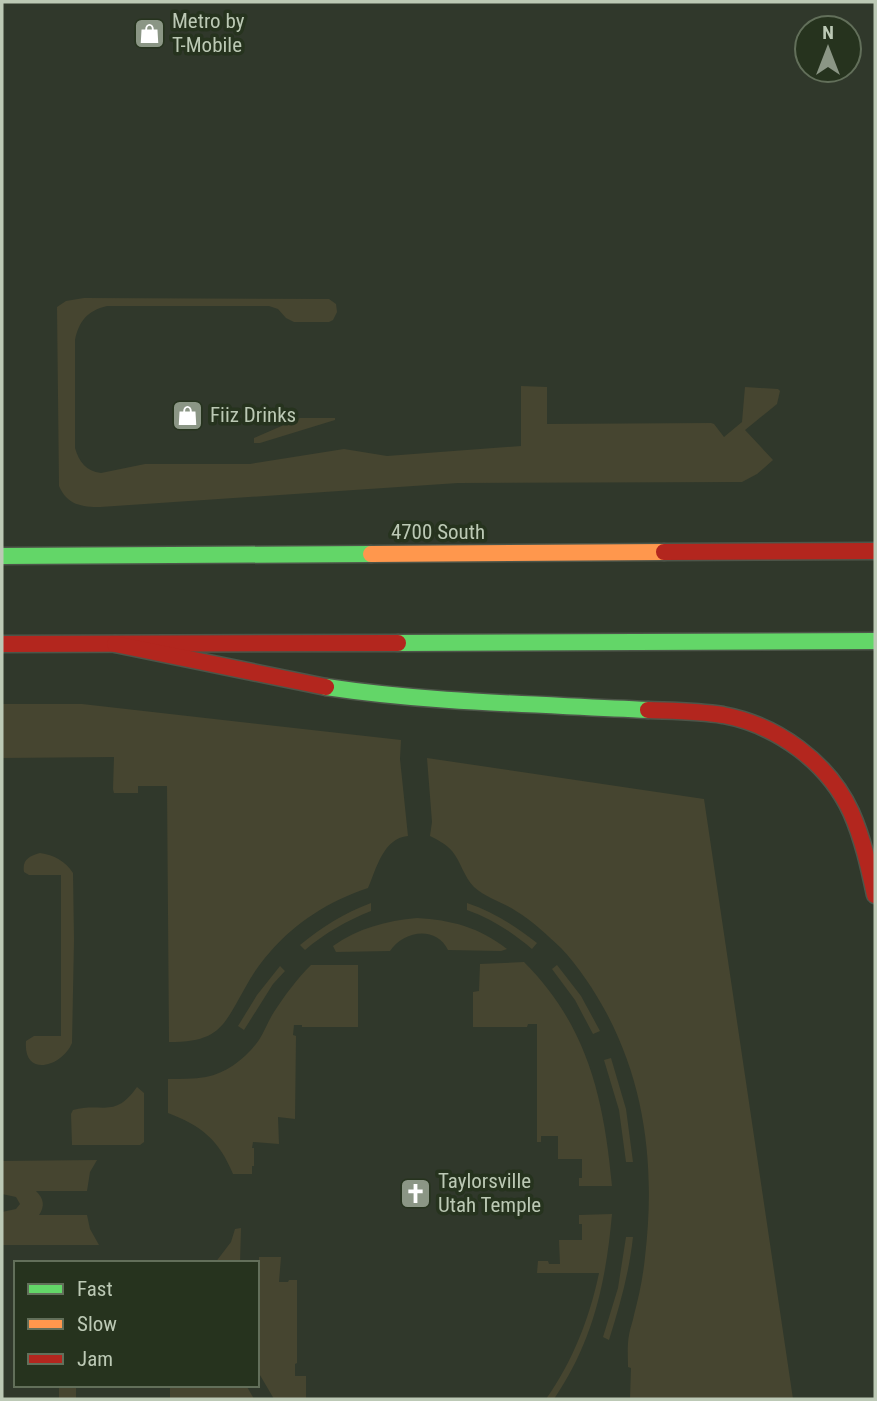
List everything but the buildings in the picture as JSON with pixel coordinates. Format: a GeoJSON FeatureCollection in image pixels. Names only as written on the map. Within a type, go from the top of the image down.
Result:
{"type":"FeatureCollection","features":[{"type":"Feature","properties":{"kind":"main road","name":"4700 South"},"geometry":{"type":"LineString","coordinates":[[2,556],[875,551]]}},
{"type":"Feature","properties":{"kind":"main road"},"geometry":{"type":"LineString","coordinates":[[2,644],[875,641]]}},
{"type":"Feature","properties":{"kind":"main road"},"geometry":{"type":"LineString","coordinates":[[115,644],[314,685],[367,693],[694,712],[755,724],[800,749],[834,783],[846,801],[856,826],[875,895]]}},
{"type":"Feature","properties":{"kind":"shaded area"},"geometry":{"type":"Polygon","coordinates":[[[84,298],[329,299],[336,304],[337,312],[329,322],[294,322],[278,309],[269,306],[107,306],[89,314],[79,327],[75,340],[75,448],[84,465],[96,472],[145,464],[250,464],[344,449],[387,456],[521,446],[521,386],[547,387],[547,424],[711,423],[724,437],[742,422],[745,387],[778,389],[780,391],[777,404],[745,430],[773,460],[757,474],[742,482],[458,483],[100,507],[81,505],[66,497],[59,486],[57,307],[66,301],[84,298]]]}},
{"type":"Feature","properties":{"kind":"shaded area"},"geometry":{"type":"Polygon","coordinates":[[[300,418],[335,420],[254,443],[254,438],[300,418]]]}},
{"type":"Feature","properties":{"kind":"shaded area"},"geometry":{"type":"Polygon","coordinates":[[[2,704],[82,704],[401,740],[400,759],[408,836],[392,842],[386,849],[368,888],[340,899],[314,914],[280,941],[256,969],[218,1030],[199,1039],[169,1042],[167,786],[138,786],[138,793],[114,793],[114,757],[2,758],[2,704]]]}},
{"type":"Feature","properties":{"kind":"shaded area"},"geometry":{"type":"Polygon","coordinates":[[[427,758],[704,799],[793,1399],[630,1399],[629,1332],[643,1272],[649,1194],[645,1132],[631,1072],[607,1014],[568,955],[528,919],[474,887],[452,851],[430,836],[432,822],[427,758]]]}},
{"type":"Feature","properties":{"kind":"shaded area"},"geometry":{"type":"Polygon","coordinates":[[[40,853],[59,859],[73,873],[72,1043],[60,1058],[44,1065],[31,1060],[26,1041],[34,1036],[61,1036],[61,875],[29,875],[24,872],[27,859],[40,853]]]}},
{"type":"Feature","properties":{"kind":"shaded area"},"geometry":{"type":"Polygon","coordinates":[[[371,903],[371,911],[336,928],[305,950],[300,945],[334,921],[371,903]]]}},
{"type":"Feature","properties":{"kind":"shaded area"},"geometry":{"type":"Polygon","coordinates":[[[467,903],[504,920],[537,943],[532,949],[501,926],[467,910],[467,903]]]}},
{"type":"Feature","properties":{"kind":"shaded area"},"geometry":{"type":"Polygon","coordinates":[[[417,918],[464,926],[486,935],[507,949],[448,950],[443,942],[428,934],[411,935],[390,951],[336,952],[333,946],[352,934],[373,926],[417,918]]]}},
{"type":"Feature","properties":{"kind":"shaded area"},"geometry":{"type":"Polygon","coordinates":[[[524,962],[546,986],[564,1012],[589,1065],[604,1123],[612,1186],[579,1186],[582,1159],[558,1159],[558,1136],[541,1136],[541,1142],[537,1142],[537,1024],[528,1024],[527,1027],[473,1027],[473,992],[479,991],[480,964],[524,962]]]}},
{"type":"Feature","properties":{"kind":"shaded area"},"geometry":{"type":"Polygon","coordinates":[[[311,965],[358,965],[358,1027],[294,1025],[295,1119],[278,1117],[279,1144],[253,1142],[252,1174],[233,1174],[222,1152],[208,1136],[191,1123],[168,1113],[168,1079],[214,1075],[242,1059],[259,1040],[282,999],[311,965]]]}},
{"type":"Feature","properties":{"kind":"shaded area"},"geometry":{"type":"Polygon","coordinates":[[[557,965],[581,996],[600,1031],[593,1034],[575,1000],[552,969],[557,965]]]}},
{"type":"Feature","properties":{"kind":"shaded area"},"geometry":{"type":"Polygon","coordinates":[[[280,966],[285,971],[273,984],[244,1030],[238,1026],[257,995],[280,966]]]}},
{"type":"Feature","properties":{"kind":"shaded area"},"geometry":{"type":"Polygon","coordinates":[[[611,1058],[626,1109],[633,1162],[626,1162],[619,1110],[604,1060],[611,1058]]]}},
{"type":"Feature","properties":{"kind":"shaded area"},"geometry":{"type":"Polygon","coordinates":[[[137,1087],[144,1093],[144,1142],[140,1145],[72,1145],[73,1110],[115,1106],[129,1097],[137,1087]]]}},
{"type":"Feature","properties":{"kind":"shaded area"},"geometry":{"type":"Polygon","coordinates":[[[97,1160],[90,1172],[87,1191],[36,1191],[43,1203],[39,1215],[87,1215],[90,1229],[99,1245],[2,1245],[2,1212],[16,1209],[20,1204],[16,1197],[2,1194],[2,1161],[97,1160]]]}},
{"type":"Feature","properties":{"kind":"shaded area"},"geometry":{"type":"Polygon","coordinates":[[[612,1214],[606,1264],[588,1333],[579,1356],[554,1399],[546,1399],[579,1339],[599,1273],[537,1273],[538,1261],[560,1264],[559,1240],[582,1240],[579,1215],[612,1214]]]}},
{"type":"Feature","properties":{"kind":"shaded area"},"geometry":{"type":"Polygon","coordinates":[[[241,1228],[240,1261],[217,1261],[231,1242],[235,1229],[241,1228]]]}},
{"type":"Feature","properties":{"kind":"shaded area"},"geometry":{"type":"Polygon","coordinates":[[[626,1237],[633,1237],[631,1250],[624,1289],[609,1340],[603,1337],[618,1288],[626,1237]]]}},
{"type":"Feature","properties":{"kind":"shaded area"},"geometry":{"type":"Polygon","coordinates":[[[259,1257],[281,1257],[279,1282],[297,1280],[295,1376],[306,1376],[306,1399],[274,1399],[259,1373],[259,1257]]]}},
{"type":"Feature","properties":{"kind":"shaded area"},"geometry":{"type":"Polygon","coordinates":[[[59,1387],[76,1387],[76,1399],[59,1399],[59,1387]]]}},
{"type":"Feature","properties":{"kind":"shaded area"},"geometry":{"type":"Polygon","coordinates":[[[170,1387],[247,1387],[254,1399],[170,1399],[170,1387]]]}},
{"type":"Feature","properties":{"kind":"traffic: fast"},"geometry":{"type":"LineString","coordinates":[[2,556],[371,554]]}},
{"type":"Feature","properties":{"kind":"traffic: fast"},"geometry":{"type":"LineString","coordinates":[[398,643],[875,641]]}},
{"type":"Feature","properties":{"kind":"traffic: fast"},"geometry":{"type":"LineString","coordinates":[[326,687],[446,700],[648,710]]}},
{"type":"Feature","properties":{"kind":"traffic: slow"},"geometry":{"type":"LineString","coordinates":[[371,554],[664,552]]}},
{"type":"Feature","properties":{"kind":"traffic: jam"},"geometry":{"type":"LineString","coordinates":[[664,552],[875,551]]}},
{"type":"Feature","properties":{"kind":"traffic: jam"},"geometry":{"type":"LineString","coordinates":[[2,644],[398,643]]}},
{"type":"Feature","properties":{"kind":"traffic: jam"},"geometry":{"type":"LineString","coordinates":[[115,644],[326,687]]}},
{"type":"Feature","properties":{"kind":"traffic: jam"},"geometry":{"type":"LineString","coordinates":[[648,710],[704,713],[743,720],[763,727],[799,748],[829,777],[851,812],[875,895]]}},
{"type":"Feature","properties":{"kind":"place","name":"Metro by T-Mobile"},"geometry":{"type":"Point","coordinates":[149,33]}},
{"type":"Feature","properties":{"kind":"place","name":"Fiiz Drinks"},"geometry":{"type":"Point","coordinates":[187,415]}},
{"type":"Feature","properties":{"kind":"place","name":"Taylorsville Utah Temple"},"geometry":{"type":"Point","coordinates":[415,1193]}}]}
